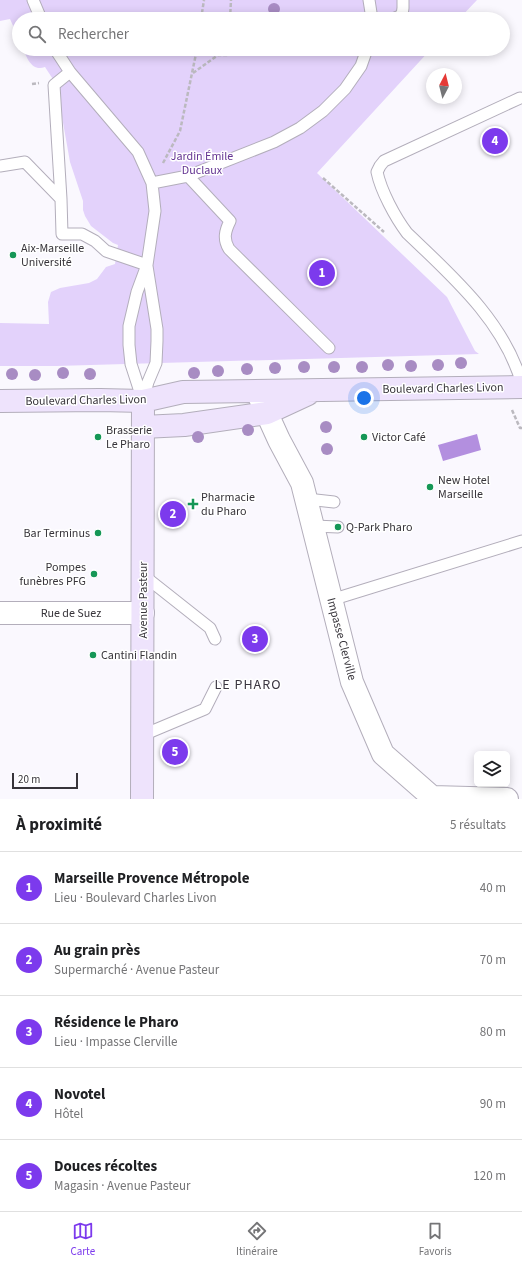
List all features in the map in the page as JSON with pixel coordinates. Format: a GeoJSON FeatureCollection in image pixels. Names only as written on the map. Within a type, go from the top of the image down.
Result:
{"type":"FeatureCollection","features":[{"type":"Feature","properties":{"kind":"main road","name":"Boulevard Charles Livon"},"geometry":{"type":"LineString","coordinates":[[0,401],[143,401],[183,392],[316,390],[521,375]]}},
{"type":"Feature","properties":{"kind":"main road","name":"Boulevard Charles Livon"},"geometry":{"type":"LineString","coordinates":[[143,427],[184,425],[267,413],[316,390]]}},
{"type":"Feature","properties":{"kind":"main road","name":"Avenue Pasteur"},"geometry":{"type":"LineString","coordinates":[[142,799],[143,401]]}},
{"type":"Feature","properties":{"kind":"street","name":"Impasse Clerville"},"geometry":{"type":"LineString","coordinates":[[257,392],[279,440],[302,483],[352,682],[384,754],[432,797],[507,799]]}},
{"type":"Feature","properties":{"kind":"street","name":"Rue de Suez"},"geometry":{"type":"LineString","coordinates":[[0,613],[143,613]]}},
{"type":"Feature","properties":{"kind":"lane"},"geometry":{"type":"LineString","coordinates":[[33,0],[38,12]]}},
{"type":"Feature","properties":{"kind":"lane"},"geometry":{"type":"LineString","coordinates":[[369,0],[371,12]]}},
{"type":"Feature","properties":{"kind":"lane"},"geometry":{"type":"LineString","coordinates":[[402,12],[403,0]]}},
{"type":"Feature","properties":{"kind":"lane"},"geometry":{"type":"LineString","coordinates":[[60,56],[70,72],[138,152],[152,183],[155,211],[147,265],[137,292],[129,326],[129,345],[132,364],[143,401]]}},
{"type":"Feature","properties":{"kind":"lane"},"geometry":{"type":"LineString","coordinates":[[152,183],[188,176],[274,142],[300,128],[324,111],[345,89],[361,66],[365,56]]}},
{"type":"Feature","properties":{"kind":"lane"},"geometry":{"type":"LineString","coordinates":[[70,72],[54,85],[62,234],[82,234],[95,241],[106,251],[147,265]]}},
{"type":"Feature","properties":{"kind":"lane"},"geometry":{"type":"LineString","coordinates":[[520,98],[384,161],[377,172],[395,214],[407,233],[455,279],[490,321],[508,347],[521,375]]}},
{"type":"Feature","properties":{"kind":"lane"},"geometry":{"type":"LineString","coordinates":[[0,166],[25,162],[61,199]]}},
{"type":"Feature","properties":{"kind":"lane"},"geometry":{"type":"LineString","coordinates":[[188,176],[230,221],[225,232],[225,243],[229,249],[329,348]]}},
{"type":"Feature","properties":{"kind":"lane"},"geometry":{"type":"LineString","coordinates":[[143,401],[148,382],[156,363],[157,329],[147,265]]}},
{"type":"Feature","properties":{"kind":"lane"},"geometry":{"type":"LineString","coordinates":[[307,499],[334,502]]}},
{"type":"Feature","properties":{"kind":"lane"},"geometry":{"type":"LineString","coordinates":[[314,526],[338,527]]}},
{"type":"Feature","properties":{"kind":"lane"},"geometry":{"type":"LineString","coordinates":[[331,600],[522,541]]}},
{"type":"Feature","properties":{"kind":"lane"},"geometry":{"type":"LineString","coordinates":[[143,575],[210,628],[216,639]]}},
{"type":"Feature","properties":{"kind":"lane"},"geometry":{"type":"LineString","coordinates":[[143,735],[205,709],[216,687]]}},
{"type":"Feature","properties":{"kind":"path"},"geometry":{"type":"LineString","coordinates":[[202,12],[204,0]]}},
{"type":"Feature","properties":{"kind":"path"},"geometry":{"type":"LineString","coordinates":[[230,12],[231,0]]}},
{"type":"Feature","properties":{"kind":"path"},"geometry":{"type":"LineString","coordinates":[[152,183],[180,131],[196,56]]}},
{"type":"Feature","properties":{"kind":"path"},"geometry":{"type":"LineString","coordinates":[[192,73],[217,56]]}},
{"type":"Feature","properties":{"kind":"path"},"geometry":{"type":"LineString","coordinates":[[512,409],[520,428],[522,428]]}},
{"type":"Feature","properties":{"kind":"green space"},"geometry":{"type":"Polygon","coordinates":[[[0,0],[477,0],[466,12],[12,12],[12,23],[10,19],[0,21],[0,0]]]}},
{"type":"Feature","properties":{"kind":"green space","name":"Jardin Émile Duclaux"},"geometry":{"type":"Polygon","coordinates":[[[26,56],[425,56],[317,173],[447,297],[475,351],[479,354],[56,366],[0,366],[0,323],[49,324],[48,302],[51,292],[60,288],[89,283],[97,279],[106,267],[115,264],[118,245],[113,243],[91,226],[85,216],[83,201],[70,162],[59,100],[60,90],[45,67],[37,68],[28,60],[26,56]]]}},
{"type":"Feature","properties":{"kind":"shaded area"},"geometry":{"type":"Polygon","coordinates":[[[477,434],[481,450],[443,461],[438,445],[477,434]]]}},
{"type":"Feature","properties":{"kind":"place","name":"Novotel"},"geometry":{"type":"Point","coordinates":[495,141]}},
{"type":"Feature","properties":{"kind":"place","name":"Aix-Marseille Université"},"geometry":{"type":"Point","coordinates":[13,255]}},
{"type":"Feature","properties":{"kind":"place","name":"Marseille Provence Métropole"},"geometry":{"type":"Point","coordinates":[322,273]}},
{"type":"Feature","properties":{"kind":"place","name":"Brasserie Le Pharo"},"geometry":{"type":"Point","coordinates":[98,437]}},
{"type":"Feature","properties":{"kind":"place","name":"Victor Café"},"geometry":{"type":"Point","coordinates":[364,437]}},
{"type":"Feature","properties":{"kind":"place","name":"New Hotel Marseille"},"geometry":{"type":"Point","coordinates":[430,487]}},
{"type":"Feature","properties":{"kind":"place","name":"Pharmacie du Pharo"},"geometry":{"type":"Point","coordinates":[193,504]}},
{"type":"Feature","properties":{"kind":"place","name":"Au grain près"},"geometry":{"type":"Point","coordinates":[173,514]}},
{"type":"Feature","properties":{"kind":"place","name":"Q-Park Pharo"},"geometry":{"type":"Point","coordinates":[338,527]}},
{"type":"Feature","properties":{"kind":"place","name":"Bar Terminus"},"geometry":{"type":"Point","coordinates":[98,533]}},
{"type":"Feature","properties":{"kind":"place","name":"Pompes funèbres PFG"},"geometry":{"type":"Point","coordinates":[94,574]}},
{"type":"Feature","properties":{"kind":"place","name":"Résidence le Pharo"},"geometry":{"type":"Point","coordinates":[255,639]}},
{"type":"Feature","properties":{"kind":"place","name":"Cantini Flandin"},"geometry":{"type":"Point","coordinates":[93,655]}},
{"type":"Feature","properties":{"kind":"place","name":"Douces récoltes"},"geometry":{"type":"Point","coordinates":[175,752]}},
{"type":"Feature","properties":{"kind":"district","name":"LE PHARO"},"geometry":{"type":"Point","coordinates":[248,684]}}]}
